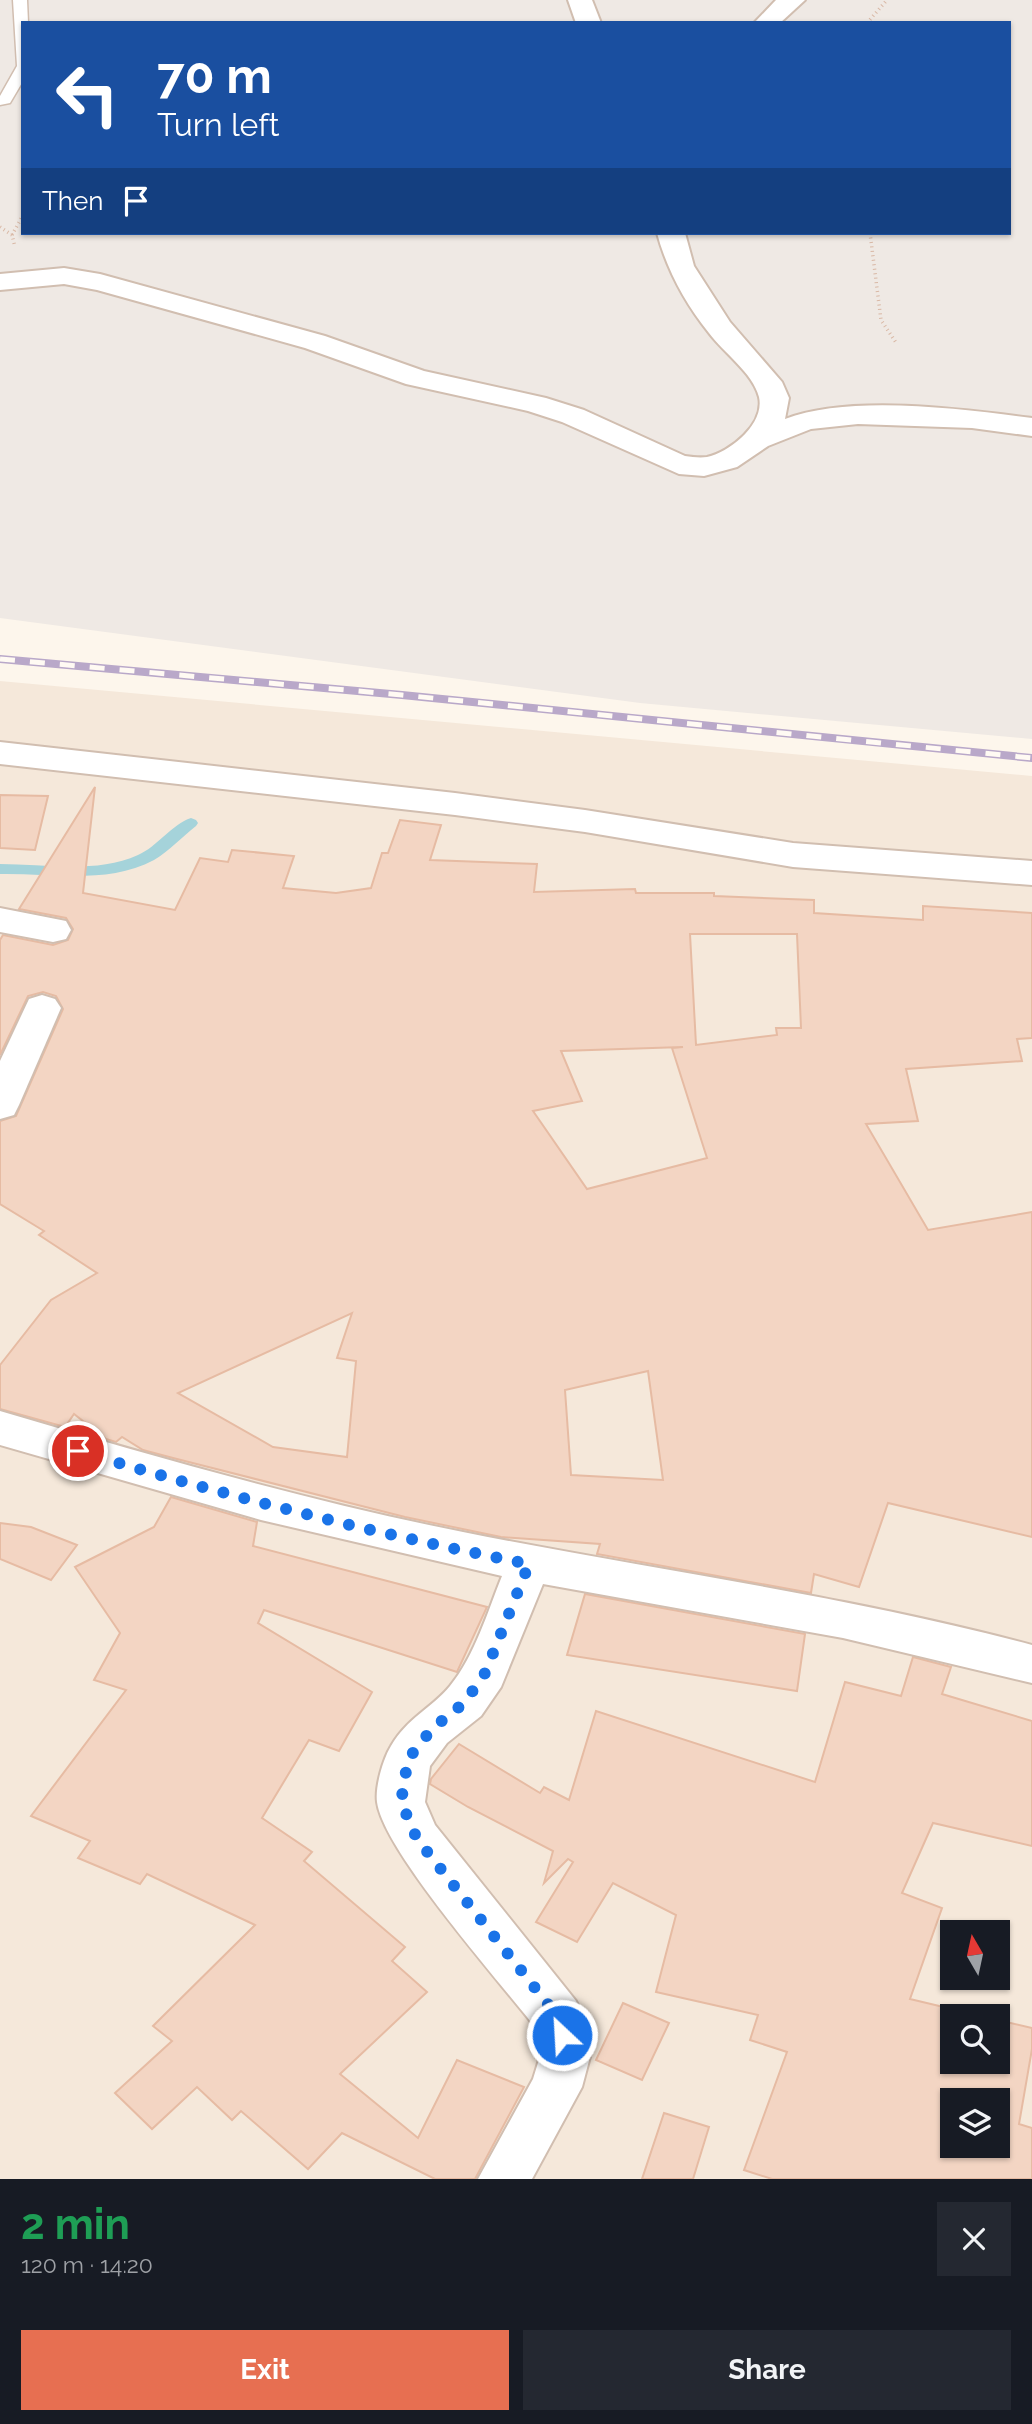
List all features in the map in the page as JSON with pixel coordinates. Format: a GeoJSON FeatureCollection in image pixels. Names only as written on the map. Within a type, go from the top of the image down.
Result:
{"type":"FeatureCollection","features":[{"type":"Feature","properties":{"kind":"street"},"geometry":{"type":"LineString","coordinates":[[580,0],[588,21]]}},
{"type":"Feature","properties":{"kind":"street"},"geometry":{"type":"LineString","coordinates":[[768,21],[793,0]]}},
{"type":"Feature","properties":{"kind":"street"},"geometry":{"type":"LineString","coordinates":[[672,235],[680,266],[719,327],[767,382],[774,398],[773,414],[757,440]]}},
{"type":"Feature","properties":{"kind":"street"},"geometry":{"type":"LineString","coordinates":[[0,282],[27,277],[64,276],[100,282],[315,342],[416,378],[535,404],[573,416],[680,465],[705,467],[726,461],[757,440],[806,421],[858,415],[972,419],[1032,427]]}},
{"type":"Feature","properties":{"kind":"street"},"geometry":{"type":"LineString","coordinates":[[0,753],[455,804],[585,821],[793,855],[1032,873]]}},
{"type":"Feature","properties":{"kind":"street"},"geometry":{"type":"LineString","coordinates":[[0,920],[53,930]]}},
{"type":"Feature","properties":{"kind":"street"},"geometry":{"type":"LineString","coordinates":[[0,1105],[42,1008]]}},
{"type":"Feature","properties":{"kind":"street"},"geometry":{"type":"LineString","coordinates":[[0,1428],[182,1483],[375,1533],[529,1564],[828,1614],[952,1641],[1032,1664]]}},
{"type":"Feature","properties":{"kind":"street"},"geometry":{"type":"LineString","coordinates":[[504,2179],[556,2087],[566,2053],[558,2017],[417,1839],[401,1802],[408,1759],[432,1729],[465,1702],[485,1673],[529,1564]]}},
{"type":"Feature","properties":{"kind":"lane"},"geometry":{"type":"LineString","coordinates":[[20,0],[21,22]]}},
{"type":"Feature","properties":{"kind":"lane"},"geometry":{"type":"LineString","coordinates":[[0,101],[5,100],[21,70]]}},
{"type":"Feature","properties":{"kind":"path"},"geometry":{"type":"LineString","coordinates":[[869,21],[887,0]]}},
{"type":"Feature","properties":{"kind":"path"},"geometry":{"type":"LineString","coordinates":[[12,235],[21,219]]}},
{"type":"Feature","properties":{"kind":"path"},"geometry":{"type":"LineString","coordinates":[[870,235],[881,320],[897,344]]}},
{"type":"Feature","properties":{"kind":"shaded area"},"geometry":{"type":"Polygon","coordinates":[[[0,0],[1032,0],[1032,739],[640,703],[0,618],[0,0]]]}},
{"type":"Feature","properties":{"kind":"shaded area"},"geometry":{"type":"Polygon","coordinates":[[[0,681],[1032,776],[1032,2179],[0,2179],[0,681]]]}},
{"type":"Feature","properties":{"kind":"building"},"geometry":{"type":"Polygon","coordinates":[[[95,787],[83,893],[175,910],[200,858],[228,862],[232,850],[294,856],[283,888],[336,893],[371,888],[382,853],[388,853],[400,820],[441,825],[430,860],[537,864],[534,892],[635,889],[636,893],[714,893],[714,896],[814,900],[814,913],[923,920],[923,906],[1032,913],[1032,1038],[1017,1039],[1022,1061],[906,1069],[918,1121],[866,1124],[928,1230],[1032,1212],[1032,1537],[888,1503],[859,1587],[814,1574],[811,1593],[597,1554],[600,1544],[501,1537],[405,1517],[143,1450],[122,1437],[116,1442],[106,1439],[74,1414],[65,1427],[0,1409],[0,1365],[51,1300],[97,1273],[39,1235],[44,1231],[0,1204],[0,1121],[16,1116],[63,1009],[56,996],[43,992],[28,996],[0,1055],[0,940],[3,935],[53,945],[68,940],[73,929],[66,918],[19,909],[95,787]],[[690,934],[696,1045],[777,1035],[776,1028],[801,1028],[797,934],[690,934]],[[683,1047],[561,1051],[582,1101],[533,1111],[587,1189],[707,1158],[672,1048],[683,1047]],[[352,1313],[178,1393],[273,1447],[347,1457],[356,1361],[337,1358],[352,1313]],[[648,1371],[565,1390],[571,1475],[663,1480],[648,1371]]]}},
{"type":"Feature","properties":{"kind":"building"},"geometry":{"type":"Polygon","coordinates":[[[0,795],[48,796],[35,850],[0,848],[0,795]]]}},
{"type":"Feature","properties":{"kind":"building"},"geometry":{"type":"Polygon","coordinates":[[[171,1497],[257,1522],[253,1546],[487,1607],[457,1672],[264,1610],[258,1623],[372,1692],[339,1751],[309,1740],[262,1818],[312,1852],[304,1861],[405,1947],[392,1961],[427,1992],[340,2074],[418,2138],[457,2060],[524,2087],[475,2179],[435,2179],[342,2133],[308,2169],[241,2111],[232,2120],[197,2087],[152,2129],[115,2093],[172,2041],[153,2026],[255,1925],[147,1874],[140,1884],[78,1858],[90,1841],[31,1816],[126,1690],[94,1680],[120,1633],[75,1567],[154,1527],[171,1497]]]}},
{"type":"Feature","properties":{"kind":"building"},"geometry":{"type":"Polygon","coordinates":[[[0,1523],[31,1527],[77,1545],[51,1580],[0,1559],[0,1523]]]}},
{"type":"Feature","properties":{"kind":"building"},"geometry":{"type":"Polygon","coordinates":[[[585,1594],[805,1634],[797,1691],[567,1655],[585,1594]]]}},
{"type":"Feature","properties":{"kind":"building"},"geometry":{"type":"Polygon","coordinates":[[[913,1657],[951,1667],[942,1694],[1032,1721],[1032,1846],[933,1823],[902,1893],[942,1908],[910,1999],[940,2006],[940,2074],[1010,2074],[1010,2023],[1032,2028],[1032,2049],[1019,2124],[1032,2128],[1032,2179],[772,2179],[744,2170],[787,2052],[750,2040],[758,2015],[656,1992],[676,1915],[613,1883],[577,1942],[536,1922],[573,1862],[568,1859],[544,1883],[553,1851],[430,1784],[431,1779],[459,1744],[540,1793],[544,1787],[569,1800],[596,1711],[815,1782],[845,1682],[901,1696],[913,1657]]]}},
{"type":"Feature","properties":{"kind":"building"},"geometry":{"type":"Polygon","coordinates":[[[623,2003],[669,2023],[642,2080],[596,2060],[623,2003]]]}},
{"type":"Feature","properties":{"kind":"building"},"geometry":{"type":"Polygon","coordinates":[[[664,2113],[709,2127],[693,2179],[642,2179],[664,2113]]]}},
{"type":"Feature","properties":{"kind":"waterway"},"geometry":{"type":"LineString","coordinates":[[0,869],[95,871],[132,864],[149,856],[191,823]]}},
{"type":"Feature","properties":{"kind":"railway"},"geometry":{"type":"LineString","coordinates":[[0,659],[402,695],[1032,758]]}},
{"type":"Feature","properties":{"kind":"route"},"geometry":{"type":"LineString","coordinates":[[78,1451],[182,1483],[375,1533],[529,1564],[485,1673],[465,1702],[432,1729],[408,1759],[401,1802],[417,1839],[558,2017],[562,2035]]}}]}
